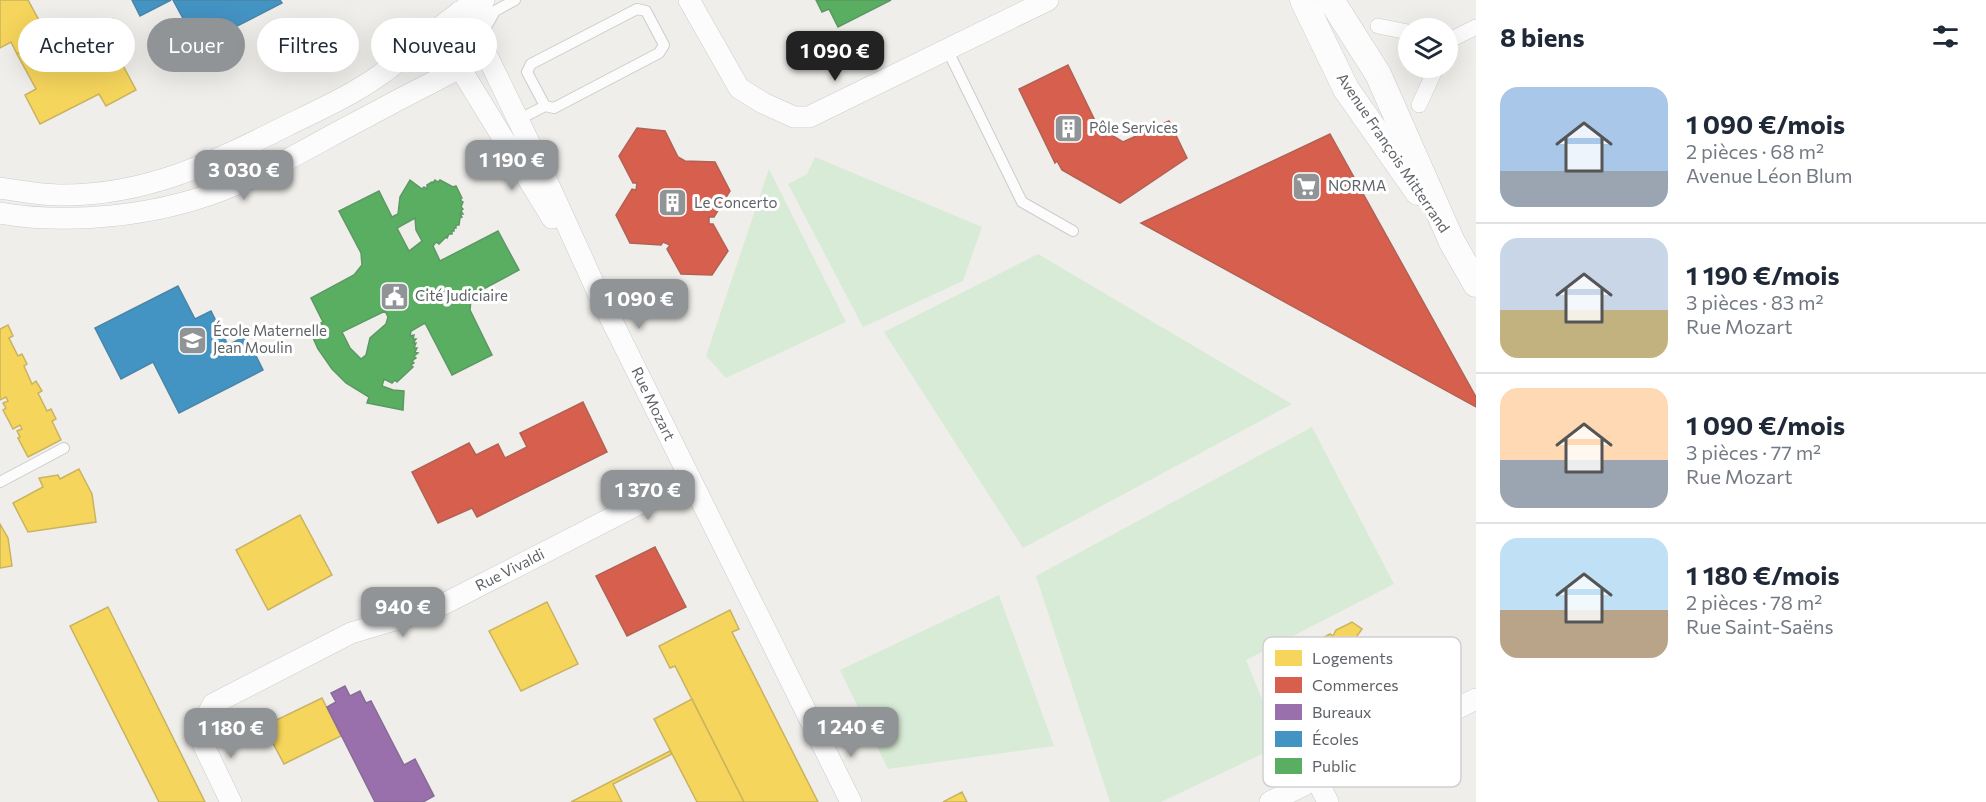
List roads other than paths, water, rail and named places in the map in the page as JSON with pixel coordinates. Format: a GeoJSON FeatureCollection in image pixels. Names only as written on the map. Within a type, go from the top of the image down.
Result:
{"type":"FeatureCollection","features":[{"type":"Feature","properties":{"kind":"street"},"geometry":{"type":"LineString","coordinates":[[0,188],[58,195],[124,190],[163,180],[217,161],[342,98],[380,75],[460,11],[478,0]]}},
{"type":"Feature","properties":{"kind":"street","name":"Rue Mozart"},"geometry":{"type":"LineString","coordinates":[[476,18],[484,0]]}},
{"type":"Feature","properties":{"kind":"street"},"geometry":{"type":"LineString","coordinates":[[689,0],[739,88],[763,103],[794,117],[809,117],[1048,0]]}},
{"type":"Feature","properties":{"kind":"street","name":"Avenue François Mitterrand"},"geometry":{"type":"LineString","coordinates":[[1303,0],[1346,89],[1452,242],[1476,284]]}},
{"type":"Feature","properties":{"kind":"street","name":"Avenue François Mitterrand"},"geometry":{"type":"LineString","coordinates":[[1331,0],[1378,74],[1452,242]]}},
{"type":"Feature","properties":{"kind":"street"},"geometry":{"type":"LineString","coordinates":[[457,18],[460,11]]}},
{"type":"Feature","properties":{"kind":"street"},"geometry":{"type":"LineString","coordinates":[[1378,26],[1398,31]]}},
{"type":"Feature","properties":{"kind":"street"},"geometry":{"type":"LineString","coordinates":[[1458,36],[1476,27]]}},
{"type":"Feature","properties":{"kind":"street"},"geometry":{"type":"LineString","coordinates":[[0,213],[26,218],[133,214],[220,191],[276,165],[452,72]]}},
{"type":"Feature","properties":{"kind":"street"},"geometry":{"type":"LineString","coordinates":[[462,72],[598,293]]}},
{"type":"Feature","properties":{"kind":"street","name":"Rue Mozart"},"geometry":{"type":"LineString","coordinates":[[495,72],[598,293],[851,802]]}},
{"type":"Feature","properties":{"kind":"street"},"geometry":{"type":"LineString","coordinates":[[1419,105],[1431,78]]}},
{"type":"Feature","properties":{"kind":"street","name":"Rue Vivaldi"},"geometry":{"type":"LineString","coordinates":[[231,802],[203,744],[204,721],[213,704],[351,633],[438,607],[668,489],[687,472]]}},
{"type":"Feature","properties":{"kind":"street"},"geometry":{"type":"LineString","coordinates":[[1461,706],[1476,699]]}},
{"type":"Feature","properties":{"kind":"street"},"geometry":{"type":"LineString","coordinates":[[1270,802],[1299,787]]}},
{"type":"Feature","properties":{"kind":"street"},"geometry":{"type":"LineString","coordinates":[[1320,787],[1328,802]]}},
{"type":"Feature","properties":{"kind":"lane"},"geometry":{"type":"LineString","coordinates":[[491,18],[495,11],[515,0]]}},
{"type":"Feature","properties":{"kind":"lane"},"geometry":{"type":"LineString","coordinates":[[518,120],[545,106],[554,108],[659,53],[664,45],[646,11],[637,9],[531,64],[528,72],[545,106]]}},
{"type":"Feature","properties":{"kind":"lane"},"geometry":{"type":"LineString","coordinates":[[939,53],[1022,201],[1074,231]]}},
{"type":"Feature","properties":{"kind":"lane"},"geometry":{"type":"LineString","coordinates":[[0,482],[64,448]]}},
{"type":"Feature","properties":{"kind":"place","name":"Pôle Services"},"geometry":{"type":"Point","coordinates":[1068,128]}},
{"type":"Feature","properties":{"kind":"place","name":"NORMA"},"geometry":{"type":"Point","coordinates":[1307,186]}},
{"type":"Feature","properties":{"kind":"place","name":"Le Concerto"},"geometry":{"type":"Point","coordinates":[673,203]}},
{"type":"Feature","properties":{"kind":"place","name":"Cité Judiciaire"},"geometry":{"type":"Point","coordinates":[394,296]}},
{"type":"Feature","properties":{"kind":"place","name":"École Maternelle Jean Moulin"},"geometry":{"type":"Point","coordinates":[192,340]}}]}
